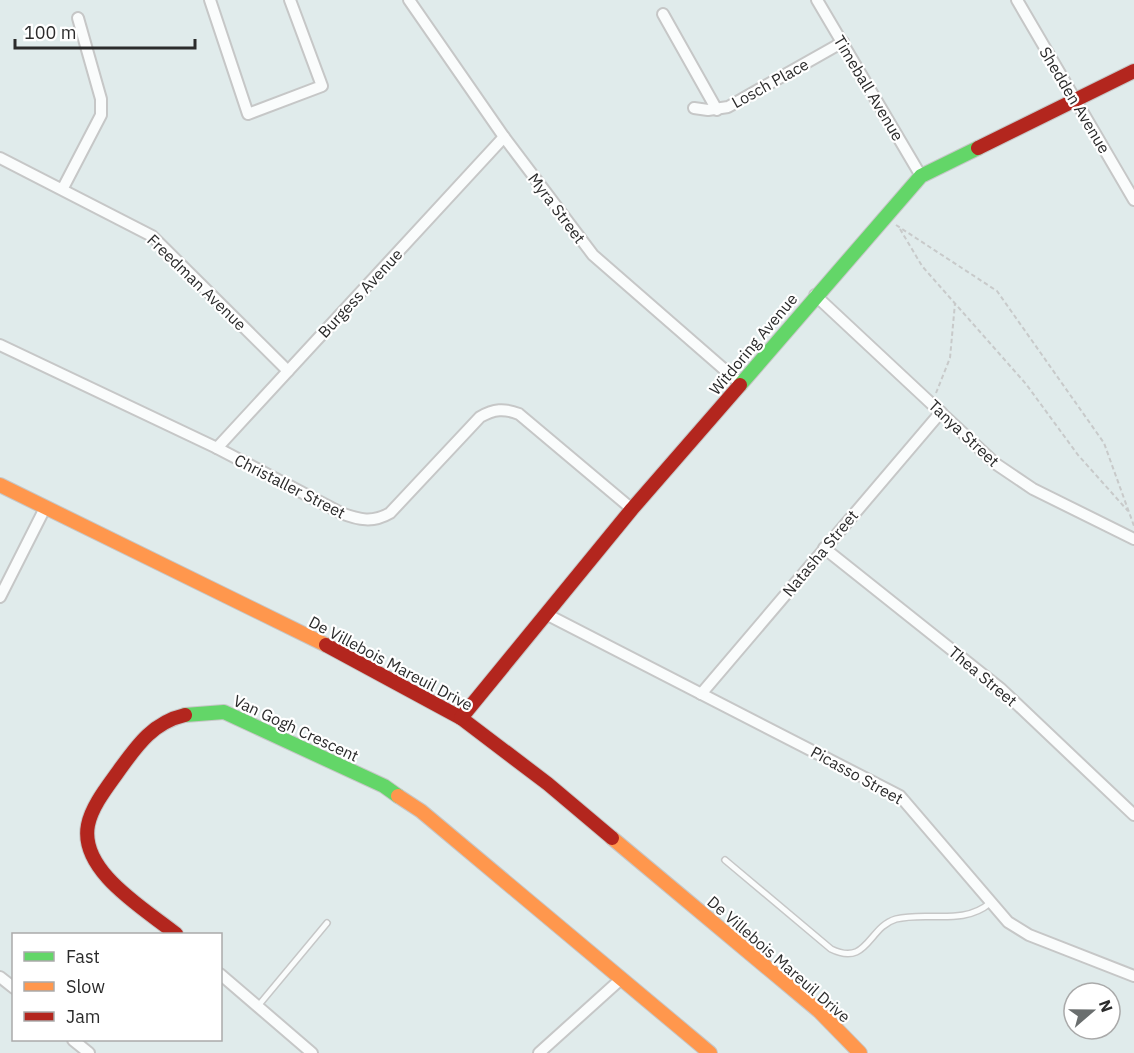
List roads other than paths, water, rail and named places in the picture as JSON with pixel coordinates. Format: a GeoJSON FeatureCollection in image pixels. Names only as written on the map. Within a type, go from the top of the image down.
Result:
{"type":"FeatureCollection","features":[{"type":"Feature","properties":{"kind":"street"},"geometry":{"type":"LineString","coordinates":[[210,0],[248,114],[322,86],[290,0]]}},
{"type":"Feature","properties":{"kind":"street","name":"Myra Street"},"geometry":{"type":"LineString","coordinates":[[409,0],[504,137],[593,255],[741,384]]}},
{"type":"Feature","properties":{"kind":"street","name":"Timeball Avenue"},"geometry":{"type":"LineString","coordinates":[[818,0],[921,176]]}},
{"type":"Feature","properties":{"kind":"street","name":"Shedden Avenue"},"geometry":{"type":"LineString","coordinates":[[1017,0],[1134,200]]}},
{"type":"Feature","properties":{"kind":"street"},"geometry":{"type":"LineString","coordinates":[[663,14],[717,110]]}},
{"type":"Feature","properties":{"kind":"street"},"geometry":{"type":"LineString","coordinates":[[63,188],[101,115],[101,99],[78,18]]}},
{"type":"Feature","properties":{"kind":"street","name":"Losch Place"},"geometry":{"type":"LineString","coordinates":[[694,108],[717,110],[728,107],[843,42]]}},
{"type":"Feature","properties":{"kind":"street","name":"Witdoring Avenue"},"geometry":{"type":"LineString","coordinates":[[461,718],[815,295],[921,176],[1134,71]]}},
{"type":"Feature","properties":{"kind":"street","name":"Burgess Avenue"},"geometry":{"type":"LineString","coordinates":[[217,448],[504,137]]}},
{"type":"Feature","properties":{"kind":"street","name":"Freedman Avenue"},"geometry":{"type":"LineString","coordinates":[[0,158],[63,188],[153,236],[288,371]]}},
{"type":"Feature","properties":{"kind":"street","name":"Tanya Street"},"geometry":{"type":"LineString","coordinates":[[815,295],[996,464],[1033,489],[1134,539]]}},
{"type":"Feature","properties":{"kind":"street","name":"Christaller Street"},"geometry":{"type":"LineString","coordinates":[[0,345],[217,448],[341,513],[360,520],[383,517],[406,498],[480,417],[489,412],[507,410],[519,414],[633,510]]}},
{"type":"Feature","properties":{"kind":"street","name":"Natasha Street"},"geometry":{"type":"LineString","coordinates":[[701,694],[941,412]]}},
{"type":"Feature","properties":{"kind":"street","name":"De Villebois Mareuil Drive"},"geometry":{"type":"LineString","coordinates":[[0,485],[344,654],[461,718],[602,829],[819,1011],[861,1053]]}},
{"type":"Feature","properties":{"kind":"street"},"geometry":{"type":"LineString","coordinates":[[0,597],[45,508]]}},
{"type":"Feature","properties":{"kind":"street","name":"Thea Street"},"geometry":{"type":"LineString","coordinates":[[824,548],[1001,689],[1134,815]]}},
{"type":"Feature","properties":{"kind":"street","name":"Picasso Street"},"geometry":{"type":"LineString","coordinates":[[546,614],[900,796],[912,807],[1008,922],[1029,935],[1134,976]]}},
{"type":"Feature","properties":{"kind":"street","name":"Van Gogh Crescent"},"geometry":{"type":"LineString","coordinates":[[175,933],[110,879],[96,863],[90,850],[89,820],[120,769],[147,733],[163,722],[201,712],[224,712],[384,786],[421,811],[710,1053]]}},
{"type":"Feature","properties":{"kind":"street"},"geometry":{"type":"LineString","coordinates":[[0,976],[12,986]]}},
{"type":"Feature","properties":{"kind":"street"},"geometry":{"type":"LineString","coordinates":[[222,976],[312,1053]]}},
{"type":"Feature","properties":{"kind":"street"},"geometry":{"type":"LineString","coordinates":[[539,1053],[621,979]]}},
{"type":"Feature","properties":{"kind":"street"},"geometry":{"type":"LineString","coordinates":[[74,1041],[89,1053]]}},
{"type":"Feature","properties":{"kind":"lane"},"geometry":{"type":"LineString","coordinates":[[725,860],[831,948],[846,954],[861,950],[880,928],[896,920],[970,915],[990,903]]}},
{"type":"Feature","properties":{"kind":"lane"},"geometry":{"type":"LineString","coordinates":[[258,1006],[327,923]]}}]}
